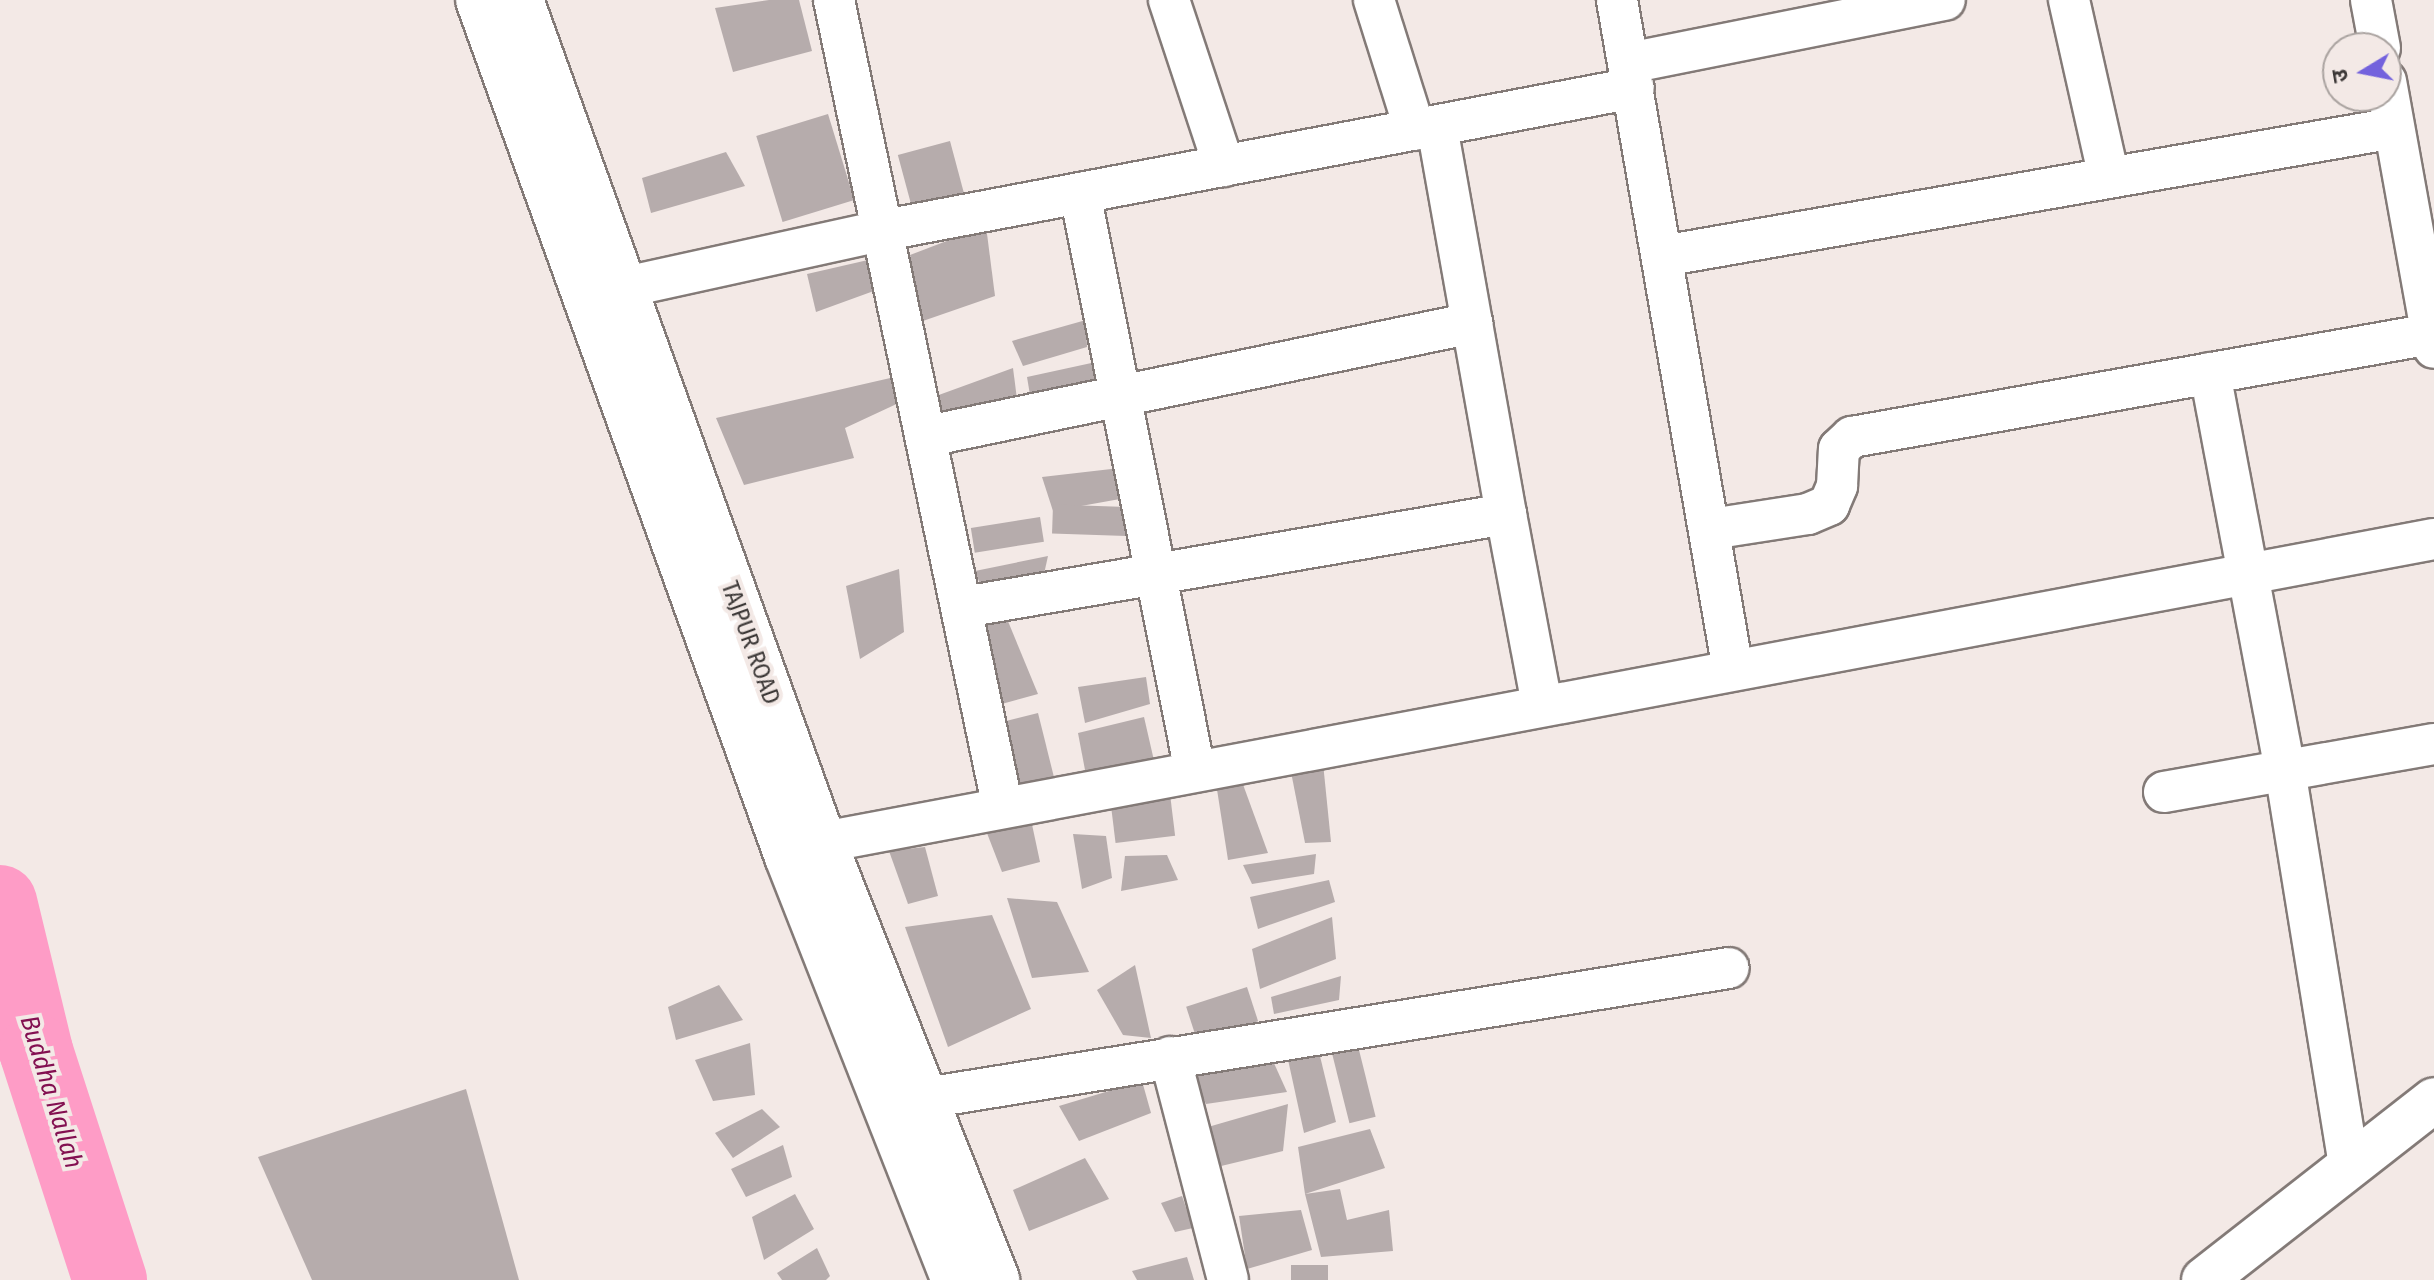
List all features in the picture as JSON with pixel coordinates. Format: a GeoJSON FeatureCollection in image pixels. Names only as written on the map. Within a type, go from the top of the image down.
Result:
{"type":"FeatureCollection","features":[{"type":"Feature","properties":{"kind":"main road","name":"TAJPUR ROAD"},"geometry":{"type":"LineString","coordinates":[[478,0],[778,775],[824,842],[997,1280]]}},
{"type":"Feature","properties":{"kind":"main road","name":"TAJPUR ROAD"},"geometry":{"type":"LineString","coordinates":[[521,0],[621,288],[778,775],[954,1280]]}},
{"type":"Feature","properties":{"kind":"main road"},"geometry":{"type":"LineString","coordinates":[[2204,1280],[2434,1100]]}},
{"type":"Feature","properties":{"kind":"street"},"geometry":{"type":"LineString","coordinates":[[834,0],[964,607],[1003,808]]}},
{"type":"Feature","properties":{"kind":"street"},"geometry":{"type":"LineString","coordinates":[[1169,0],[1224,166]]}},
{"type":"Feature","properties":{"kind":"street"},"geometry":{"type":"LineString","coordinates":[[1374,0],[1426,128],[1472,323],[1542,704]]}},
{"type":"Feature","properties":{"kind":"street"},"geometry":{"type":"LineString","coordinates":[[1617,0],[1733,670]]}},
{"type":"Feature","properties":{"kind":"street"},"geometry":{"type":"LineString","coordinates":[[621,288],[885,230],[1426,128],[1945,0]]}},
{"type":"Feature","properties":{"kind":"street"},"geometry":{"type":"LineString","coordinates":[[2069,0],[2109,178]]}},
{"type":"Feature","properties":{"kind":"street"},"geometry":{"type":"LineString","coordinates":[[2371,0],[2377,32]]}},
{"type":"Feature","properties":{"kind":"street"},"geometry":{"type":"LineString","coordinates":[[1711,529],[1808,514],[1829,505],[1837,486],[1839,449],[1852,437],[2210,373],[2433,341],[2391,112]]}},
{"type":"Feature","properties":{"kind":"street"},"geometry":{"type":"LineString","coordinates":[[1663,256],[2394,128]]}},
{"type":"Feature","properties":{"kind":"street"},"geometry":{"type":"LineString","coordinates":[[1080,193],[1195,771]]}},
{"type":"Feature","properties":{"kind":"street"},"geometry":{"type":"LineString","coordinates":[[928,436],[1472,323]]}},
{"type":"Feature","properties":{"kind":"street"},"geometry":{"type":"LineString","coordinates":[[2210,373],[2251,576],[2285,770],[2349,1167]]}},
{"type":"Feature","properties":{"kind":"street"},"geometry":{"type":"LineString","coordinates":[[964,607],[1506,514]]}},
{"type":"Feature","properties":{"kind":"street"},"geometry":{"type":"LineString","coordinates":[[824,842],[1542,704],[2251,576],[2434,539]]}},
{"type":"Feature","properties":{"kind":"street"},"geometry":{"type":"LineString","coordinates":[[2164,792],[2434,744]]}},
{"type":"Feature","properties":{"kind":"street"},"geometry":{"type":"LineString","coordinates":[[926,1098],[1729,968]]}},
{"type":"Feature","properties":{"kind":"street"},"geometry":{"type":"LineString","coordinates":[[1170,1057],[1228,1280]]}},
{"type":"Feature","properties":{"kind":"building"},"geometry":{"type":"Polygon","coordinates":[[[769,0],[799,0],[812,51],[733,72],[715,8],[769,0]]]}},
{"type":"Feature","properties":{"kind":"building"},"geometry":{"type":"Polygon","coordinates":[[[828,114],[854,200],[783,222],[756,136],[828,114]]]}},
{"type":"Feature","properties":{"kind":"building"},"geometry":{"type":"Polygon","coordinates":[[[950,141],[964,194],[912,208],[898,155],[950,141]]]}},
{"type":"Feature","properties":{"kind":"building"},"geometry":{"type":"Polygon","coordinates":[[[726,152],[745,186],[651,213],[642,178],[726,152]]]}},
{"type":"Feature","properties":{"kind":"building"},"geometry":{"type":"Polygon","coordinates":[[[986,226],[995,296],[920,322],[910,255],[986,226]]]}},
{"type":"Feature","properties":{"kind":"building"},"geometry":{"type":"Polygon","coordinates":[[[868,260],[882,288],[816,312],[807,274],[868,260]]]}},
{"type":"Feature","properties":{"kind":"building"},"geometry":{"type":"Polygon","coordinates":[[[1086,320],[1087,347],[1023,366],[1012,341],[1086,320]]]}},
{"type":"Feature","properties":{"kind":"building"},"geometry":{"type":"Polygon","coordinates":[[[1096,362],[1098,390],[1031,401],[1027,377],[1096,362]]]}},
{"type":"Feature","properties":{"kind":"building"},"geometry":{"type":"Polygon","coordinates":[[[1013,368],[1018,407],[945,418],[936,396],[1013,368]]]}},
{"type":"Feature","properties":{"kind":"building"},"geometry":{"type":"Polygon","coordinates":[[[899,376],[903,401],[845,428],[854,458],[744,485],[716,418],[899,376]]]}},
{"type":"Feature","properties":{"kind":"building"},"geometry":{"type":"Polygon","coordinates":[[[1120,468],[1120,499],[1053,511],[1042,477],[1120,468]]]}},
{"type":"Feature","properties":{"kind":"building"},"geometry":{"type":"Polygon","coordinates":[[[1053,504],[1127,507],[1126,536],[1052,533],[1053,504]]]}},
{"type":"Feature","properties":{"kind":"building"},"geometry":{"type":"Polygon","coordinates":[[[1040,517],[1044,542],[975,553],[971,528],[1040,517]]]}},
{"type":"Feature","properties":{"kind":"building"},"geometry":{"type":"Polygon","coordinates":[[[1048,556],[1044,574],[980,584],[975,571],[1048,556]]]}},
{"type":"Feature","properties":{"kind":"building"},"geometry":{"type":"Polygon","coordinates":[[[899,569],[904,632],[860,659],[846,586],[899,569]]]}},
{"type":"Feature","properties":{"kind":"building"},"geometry":{"type":"Polygon","coordinates":[[[1005,614],[1038,694],[998,705],[982,621],[1005,614]]]}},
{"type":"Feature","properties":{"kind":"building"},"geometry":{"type":"Polygon","coordinates":[[[1146,677],[1150,704],[1085,723],[1078,687],[1146,677]]]}},
{"type":"Feature","properties":{"kind":"building"},"geometry":{"type":"Polygon","coordinates":[[[1038,713],[1055,782],[1021,790],[1004,721],[1038,713]]]}},
{"type":"Feature","properties":{"kind":"building"},"geometry":{"type":"Polygon","coordinates":[[[1144,717],[1155,765],[1085,770],[1078,733],[1144,717]]]}},
{"type":"Feature","properties":{"kind":"building"},"geometry":{"type":"Polygon","coordinates":[[[1323,763],[1331,842],[1305,843],[1290,767],[1323,763]]]}},
{"type":"Feature","properties":{"kind":"building"},"geometry":{"type":"Polygon","coordinates":[[[1241,779],[1268,853],[1228,860],[1216,783],[1241,779]]]}},
{"type":"Feature","properties":{"kind":"building"},"geometry":{"type":"Polygon","coordinates":[[[1170,794],[1175,836],[1116,843],[1110,801],[1170,794]]]}},
{"type":"Feature","properties":{"kind":"building"},"geometry":{"type":"Polygon","coordinates":[[[1030,815],[1040,862],[1002,872],[985,828],[1030,815]]]}},
{"type":"Feature","properties":{"kind":"building"},"geometry":{"type":"Polygon","coordinates":[[[1073,834],[1106,836],[1112,878],[1082,889],[1073,834]]]}},
{"type":"Feature","properties":{"kind":"building"},"geometry":{"type":"Polygon","coordinates":[[[925,847],[938,896],[908,904],[889,851],[925,847]]]}},
{"type":"Feature","properties":{"kind":"building"},"geometry":{"type":"Polygon","coordinates":[[[1316,854],[1314,874],[1252,884],[1243,865],[1316,854]]]}},
{"type":"Feature","properties":{"kind":"building"},"geometry":{"type":"Polygon","coordinates":[[[1167,855],[1178,880],[1121,891],[1125,856],[1167,855]]]}},
{"type":"Feature","properties":{"kind":"building"},"geometry":{"type":"Polygon","coordinates":[[[1329,880],[1335,902],[1258,929],[1250,897],[1329,880]]]}},
{"type":"Feature","properties":{"kind":"building"},"geometry":{"type":"Polygon","coordinates":[[[1007,898],[1057,902],[1089,972],[1032,978],[1007,898]]]}},
{"type":"Feature","properties":{"kind":"building"},"geometry":{"type":"Polygon","coordinates":[[[992,915],[1031,1009],[948,1047],[905,927],[992,915]]]}},
{"type":"Feature","properties":{"kind":"building"},"geometry":{"type":"Polygon","coordinates":[[[1332,917],[1336,959],[1260,989],[1252,949],[1332,917]]]}},
{"type":"Feature","properties":{"kind":"building"},"geometry":{"type":"Polygon","coordinates":[[[1135,965],[1151,1038],[1123,1035],[1097,990],[1135,965]]]}},
{"type":"Feature","properties":{"kind":"building"},"geometry":{"type":"Polygon","coordinates":[[[1341,976],[1339,1000],[1274,1014],[1271,997],[1341,976]]]}},
{"type":"Feature","properties":{"kind":"building"},"geometry":{"type":"Polygon","coordinates":[[[719,985],[743,1020],[676,1040],[668,1007],[719,985]]]}},
{"type":"Feature","properties":{"kind":"building"},"geometry":{"type":"Polygon","coordinates":[[[1247,987],[1258,1021],[1197,1041],[1186,1007],[1247,987]]]}},
{"type":"Feature","properties":{"kind":"building"},"geometry":{"type":"Polygon","coordinates":[[[1357,1042],[1376,1117],[1349,1123],[1331,1049],[1357,1042]]]}},
{"type":"Feature","properties":{"kind":"building"},"geometry":{"type":"Polygon","coordinates":[[[750,1043],[755,1095],[713,1101],[695,1060],[750,1043]]]}},
{"type":"Feature","properties":{"kind":"building"},"geometry":{"type":"Polygon","coordinates":[[[1319,1052],[1336,1122],[1304,1133],[1287,1055],[1319,1052]]]}},
{"type":"Feature","properties":{"kind":"building"},"geometry":{"type":"Polygon","coordinates":[[[1273,1061],[1287,1092],[1206,1104],[1193,1077],[1273,1061]]]}},
{"type":"Feature","properties":{"kind":"building"},"geometry":{"type":"Polygon","coordinates":[[[1142,1081],[1151,1113],[1079,1141],[1059,1106],[1142,1081]]]}},
{"type":"Feature","properties":{"kind":"building"},"geometry":{"type":"Polygon","coordinates":[[[466,1089],[519,1280],[312,1280],[258,1157],[466,1089]]]}},
{"type":"Feature","properties":{"kind":"building"},"geometry":{"type":"Polygon","coordinates":[[[1288,1104],[1283,1151],[1217,1167],[1208,1127],[1288,1104]]]}},
{"type":"Feature","properties":{"kind":"building"},"geometry":{"type":"Polygon","coordinates":[[[762,1109],[780,1127],[733,1158],[715,1133],[762,1109]]]}},
{"type":"Feature","properties":{"kind":"building"},"geometry":{"type":"Polygon","coordinates":[[[1370,1129],[1385,1168],[1305,1194],[1298,1147],[1370,1129]]]}},
{"type":"Feature","properties":{"kind":"building"},"geometry":{"type":"Polygon","coordinates":[[[783,1145],[792,1177],[746,1197],[731,1169],[783,1145]]]}},
{"type":"Feature","properties":{"kind":"building"},"geometry":{"type":"Polygon","coordinates":[[[1085,1158],[1109,1199],[1029,1231],[1013,1190],[1085,1158]]]}},
{"type":"Feature","properties":{"kind":"building"},"geometry":{"type":"Polygon","coordinates":[[[1340,1189],[1347,1220],[1389,1210],[1393,1251],[1321,1257],[1305,1194],[1340,1189]]]}},
{"type":"Feature","properties":{"kind":"building"},"geometry":{"type":"Polygon","coordinates":[[[795,1194],[814,1229],[764,1260],[752,1217],[795,1194]]]}},
{"type":"Feature","properties":{"kind":"building"},"geometry":{"type":"Polygon","coordinates":[[[1182,1196],[1193,1228],[1175,1232],[1161,1203],[1182,1196]]]}},
{"type":"Feature","properties":{"kind":"building"},"geometry":{"type":"Polygon","coordinates":[[[1301,1210],[1312,1250],[1247,1269],[1239,1216],[1301,1210]]]}},
{"type":"Feature","properties":{"kind":"building"},"geometry":{"type":"Polygon","coordinates":[[[817,1248],[830,1276],[826,1280],[782,1280],[777,1273],[817,1248]]]}},
{"type":"Feature","properties":{"kind":"building"},"geometry":{"type":"Polygon","coordinates":[[[1187,1257],[1194,1280],[1137,1280],[1132,1271],[1187,1257]]]}},
{"type":"Feature","properties":{"kind":"building"},"geometry":{"type":"Polygon","coordinates":[[[1291,1265],[1328,1265],[1328,1280],[1291,1280],[1291,1265]]]}},
{"type":"Feature","properties":{"kind":"waterway","name":"Buddha Nallah"},"geometry":{"type":"LineString","coordinates":[[0,902],[36,1051],[110,1280]]}}]}
